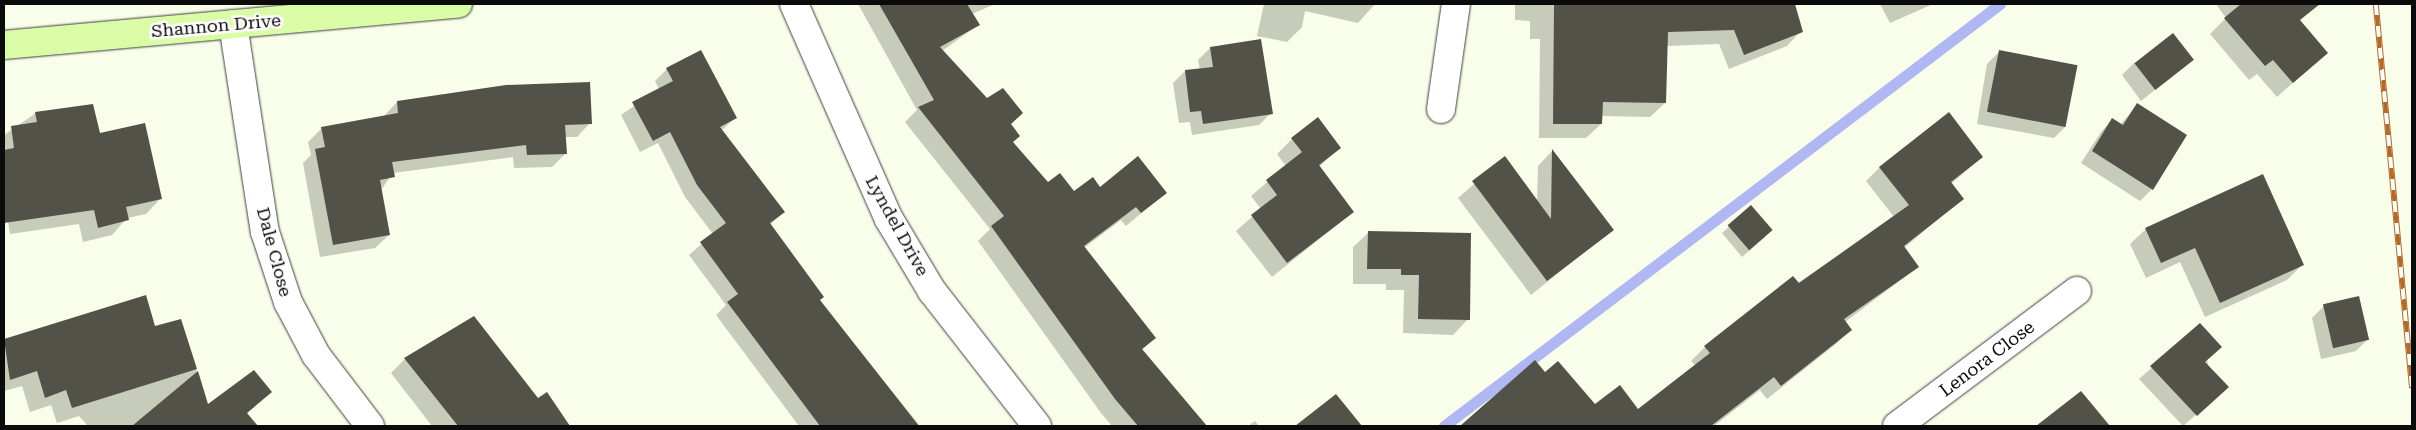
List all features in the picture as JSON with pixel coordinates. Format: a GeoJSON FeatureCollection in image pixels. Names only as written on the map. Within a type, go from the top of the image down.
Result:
{"type":"FeatureCollection","features":[{"type":"Feature","properties":{"kind":"street","name":"Shannon Drive"},"geometry":{"type":"LineString","coordinates":[[4,45],[458,4]]}},
{"type":"Feature","properties":{"kind":"street","name":"Lyndel Drive"},"geometry":{"type":"LineString","coordinates":[[794,4],[889,219],[932,290],[1037,426]]}},
{"type":"Feature","properties":{"kind":"street"},"geometry":{"type":"LineString","coordinates":[[1441,109],[1456,4]]}},
{"type":"Feature","properties":{"kind":"street","name":"Dale Close"},"geometry":{"type":"LineString","coordinates":[[233,24],[265,232],[288,302],[316,355],[370,426]]}},
{"type":"Feature","properties":{"kind":"street","name":"Lenora Close"},"geometry":{"type":"LineString","coordinates":[[1897,426],[2077,291]]}},
{"type":"Feature","properties":{"kind":"building"},"geometry":{"type":"Polygon","coordinates":[[[879,4],[967,4],[980,25],[940,47],[987,98],[1003,88],[1023,113],[1011,124],[1020,136],[1013,142],[1048,182],[1060,173],[1074,191],[1093,177],[1100,187],[1138,156],[1167,193],[1141,213],[1136,207],[1084,246],[1156,338],[1142,349],[1207,426],[1138,426],[1115,399],[991,226],[1004,216],[918,107],[934,100],[879,4]]]}},
{"type":"Feature","properties":{"kind":"building"},"geometry":{"type":"Polygon","coordinates":[[[1554,4],[1795,4],[1803,32],[1744,55],[1734,30],[1668,32],[1666,103],[1603,102],[1602,124],[1553,124],[1554,4]]]}},
{"type":"Feature","properties":{"kind":"building"},"geometry":{"type":"Polygon","coordinates":[[[2241,4],[2320,4],[2300,20],[2328,53],[2293,83],[2273,60],[2265,66],[2224,18],[2241,4]]]}},
{"type":"Feature","properties":{"kind":"building"},"geometry":{"type":"Polygon","coordinates":[[[2173,33],[2194,60],[2155,90],[2134,63],[2173,33]]]}},
{"type":"Feature","properties":{"kind":"building"},"geometry":{"type":"Polygon","coordinates":[[[1261,39],[1273,114],[1203,124],[1201,111],[1190,112],[1185,70],[1213,67],[1210,47],[1261,39]]]}},
{"type":"Feature","properties":{"kind":"building"},"geometry":{"type":"Polygon","coordinates":[[[701,50],[737,118],[720,127],[785,212],[770,223],[824,297],[820,300],[919,426],[820,426],[727,302],[738,294],[700,242],[726,223],[697,185],[670,132],[653,141],[632,102],[673,81],[666,68],[701,50]]]}},
{"type":"Feature","properties":{"kind":"building"},"geometry":{"type":"Polygon","coordinates":[[[1999,50],[2078,65],[2066,127],[1987,112],[1999,50]]]}},
{"type":"Feature","properties":{"kind":"building"},"geometry":{"type":"Polygon","coordinates":[[[590,82],[592,124],[565,125],[567,154],[527,155],[526,145],[392,162],[395,177],[380,180],[390,235],[333,245],[315,149],[325,147],[321,127],[398,113],[397,101],[506,85],[590,82]]]}},
{"type":"Feature","properties":{"kind":"building"},"geometry":{"type":"Polygon","coordinates":[[[2137,103],[2187,135],[2153,190],[2092,151],[2112,118],[2123,125],[2137,103]]]}},
{"type":"Feature","properties":{"kind":"building"},"geometry":{"type":"Polygon","coordinates":[[[93,104],[100,133],[145,123],[162,199],[126,207],[129,220],[98,228],[94,210],[4,223],[4,150],[14,148],[11,126],[37,122],[35,112],[93,104]]]}},
{"type":"Feature","properties":{"kind":"building"},"geometry":{"type":"Polygon","coordinates":[[[1949,112],[1983,157],[1951,182],[1964,199],[1904,246],[1919,267],[1844,319],[1852,330],[1781,386],[1774,377],[1711,426],[1460,426],[1535,360],[1545,372],[1558,361],[1595,404],[1620,385],[1638,409],[1710,353],[1704,346],[1793,276],[1799,283],[1909,205],[1879,167],[1949,112]]]}},
{"type":"Feature","properties":{"kind":"building"},"geometry":{"type":"Polygon","coordinates":[[[1318,117],[1341,148],[1319,165],[1354,212],[1287,263],[1251,215],[1277,195],[1266,180],[1302,152],[1291,138],[1318,117]]]}},
{"type":"Feature","properties":{"kind":"building"},"geometry":{"type":"Polygon","coordinates":[[[1552,149],[1614,230],[1547,281],[1472,181],[1505,156],[1551,219],[1552,149]]]}},
{"type":"Feature","properties":{"kind":"building"},"geometry":{"type":"Polygon","coordinates":[[[2263,174],[2304,265],[2220,303],[2195,248],[2161,263],[2145,228],[2263,174]]]}},
{"type":"Feature","properties":{"kind":"building"},"geometry":{"type":"Polygon","coordinates":[[[1751,205],[1773,230],[1749,250],[1728,225],[1751,205]]]}},
{"type":"Feature","properties":{"kind":"building"},"geometry":{"type":"Polygon","coordinates":[[[1368,231],[1471,233],[1470,320],[1418,319],[1419,275],[1401,275],[1401,269],[1367,269],[1368,231]]]}},
{"type":"Feature","properties":{"kind":"building"},"geometry":{"type":"Polygon","coordinates":[[[146,295],[155,326],[181,319],[197,369],[72,408],[66,390],[45,398],[37,371],[10,380],[4,339],[146,295]]]}},
{"type":"Feature","properties":{"kind":"building"},"geometry":{"type":"Polygon","coordinates":[[[2359,296],[2369,340],[2333,348],[2323,304],[2359,296]]]}},
{"type":"Feature","properties":{"kind":"building"},"geometry":{"type":"Polygon","coordinates":[[[474,316],[538,398],[547,392],[570,426],[458,426],[404,358],[474,316]]]}},
{"type":"Feature","properties":{"kind":"building"},"geometry":{"type":"Polygon","coordinates":[[[2200,323],[2222,347],[2205,362],[2229,387],[2197,416],[2150,366],[2200,323]]]}},
{"type":"Feature","properties":{"kind":"building"},"geometry":{"type":"Polygon","coordinates":[[[254,370],[272,392],[247,413],[258,426],[132,426],[198,371],[208,404],[254,370]]]}},
{"type":"Feature","properties":{"kind":"building"},"geometry":{"type":"Polygon","coordinates":[[[2081,391],[2110,426],[2036,426],[2081,391]]]}},
{"type":"Feature","properties":{"kind":"building"},"geometry":{"type":"Polygon","coordinates":[[[1336,394],[1362,426],[1295,426],[1336,394]]]}},
{"type":"Feature","properties":{"kind":"waterway"},"geometry":{"type":"LineString","coordinates":[[1444,426],[2000,4]]}},
{"type":"Feature","properties":{"kind":"railway"},"geometry":{"type":"LineString","coordinates":[[2376,4],[2412,388]]}}]}
